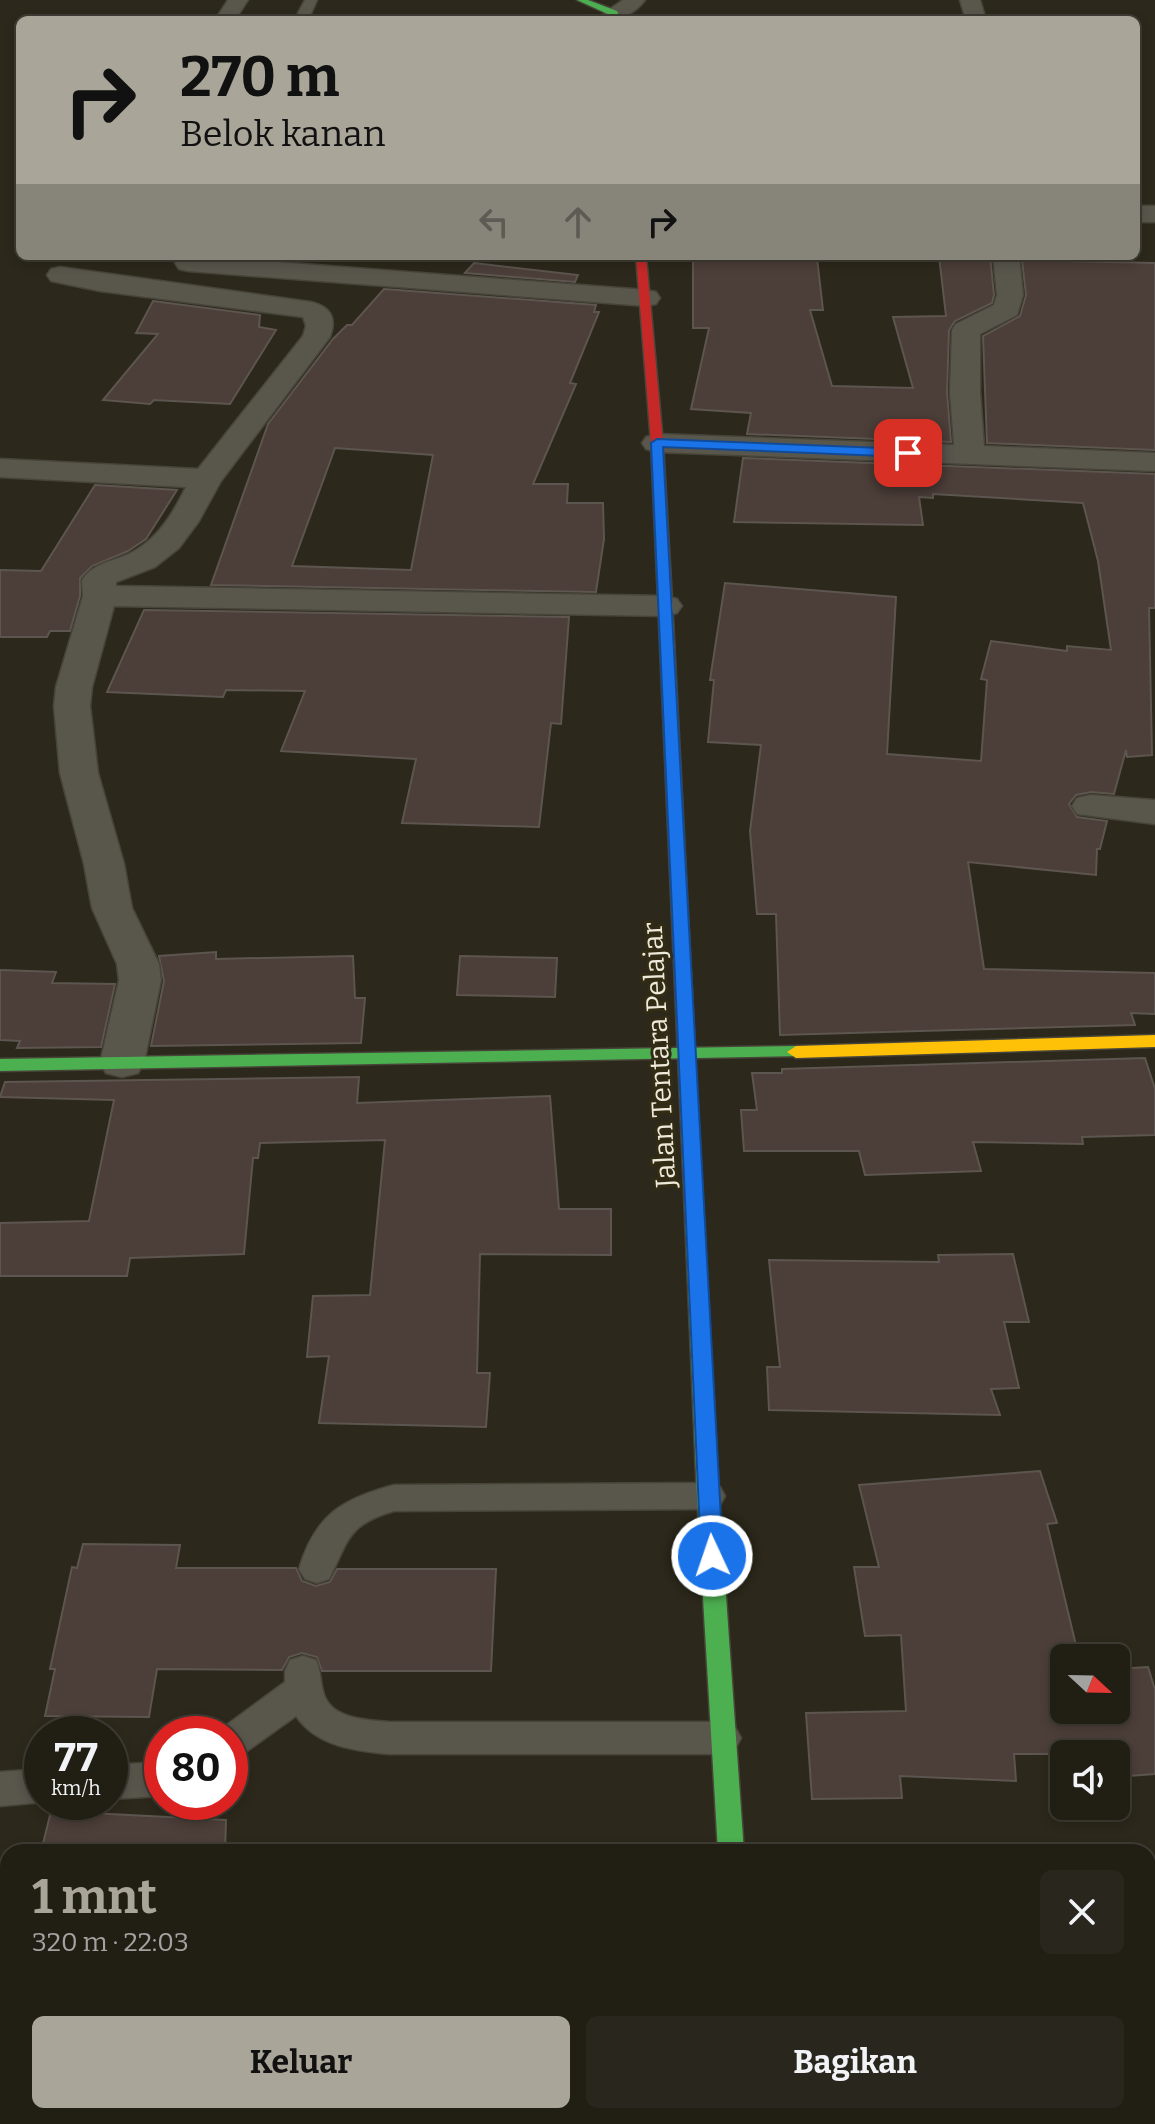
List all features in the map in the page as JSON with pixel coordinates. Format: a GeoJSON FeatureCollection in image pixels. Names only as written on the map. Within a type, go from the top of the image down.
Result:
{"type":"FeatureCollection","features":[{"type":"Feature","properties":{"kind":"main road"},"geometry":{"type":"LineString","coordinates":[[581,0],[613,16]]}},
{"type":"Feature","properties":{"kind":"main road","name":"Jalan Tentara Pelajar"},"geometry":{"type":"LineString","coordinates":[[641,260],[657,443],[708,1496],[730,1844]]}},
{"type":"Feature","properties":{"kind":"main road"},"geometry":{"type":"LineString","coordinates":[[0,1065],[688,1055],[1155,1041]]}},
{"type":"Feature","properties":{"kind":"street"},"geometry":{"type":"LineString","coordinates":[[616,16],[635,0]]}},
{"type":"Feature","properties":{"kind":"street"},"geometry":{"type":"LineString","coordinates":[[179,292],[176,287],[189,260],[646,298]]}},
{"type":"Feature","properties":{"kind":"street"},"geometry":{"type":"LineString","coordinates":[[970,455],[965,392],[966,330],[1007,309],[1010,295],[1006,260]]}},
{"type":"Feature","properties":{"kind":"street"},"geometry":{"type":"LineString","coordinates":[[60,275],[311,310],[319,316],[316,337],[206,479],[167,540],[151,556],[109,570],[99,580],[100,596],[74,687],[72,706],[79,773],[104,864],[112,908],[138,964],[140,980],[122,1063]]}},
{"type":"Feature","properties":{"kind":"street"},"geometry":{"type":"LineString","coordinates":[[657,443],[1155,462]]}},
{"type":"Feature","properties":{"kind":"street"},"geometry":{"type":"LineString","coordinates":[[0,468],[206,479]]}},
{"type":"Feature","properties":{"kind":"street"},"geometry":{"type":"LineString","coordinates":[[100,596],[665,606]]}},
{"type":"Feature","properties":{"kind":"street"},"geometry":{"type":"LineString","coordinates":[[1091,806],[1155,812]]}},
{"type":"Feature","properties":{"kind":"lane"},"geometry":{"type":"LineString","coordinates":[[317,1569],[322,1546],[347,1519],[369,1504],[394,1498],[708,1496]]}},
{"type":"Feature","properties":{"kind":"lane"},"geometry":{"type":"LineString","coordinates":[[248,1727],[303,1680],[315,1716],[342,1732],[355,1735],[722,1738]]}},
{"type":"Feature","properties":{"kind":"lane"},"geometry":{"type":"LineString","coordinates":[[0,1789],[24,1787]]}},
{"type":"Feature","properties":{"kind":"building"},"geometry":{"type":"Polygon","coordinates":[[[693,260],[817,260],[823,310],[810,310],[832,386],[913,388],[893,317],[946,316],[939,260],[990,260],[992,303],[955,321],[949,330],[947,392],[951,442],[747,434],[751,413],[691,409],[709,328],[693,328],[693,260]]]}},
{"type":"Feature","properties":{"kind":"building"},"geometry":{"type":"Polygon","coordinates":[[[1022,260],[1155,263],[1155,450],[987,443],[983,336],[1020,316],[1026,295],[1022,260]]]}},
{"type":"Feature","properties":{"kind":"building"},"geometry":{"type":"Polygon","coordinates":[[[474,263],[578,275],[575,282],[465,273],[474,263]]]}},
{"type":"Feature","properties":{"kind":"building"},"geometry":{"type":"Polygon","coordinates":[[[384,289],[596,305],[594,312],[599,312],[570,383],[576,384],[533,484],[568,484],[567,503],[603,503],[604,539],[596,592],[211,585],[268,424],[333,339],[347,325],[352,325],[384,289]],[[335,448],[292,566],[411,570],[433,455],[335,448]]]}},
{"type":"Feature","properties":{"kind":"building"},"geometry":{"type":"Polygon","coordinates":[[[153,301],[260,315],[259,327],[276,330],[230,404],[154,400],[150,404],[103,400],[158,334],[136,333],[153,301]]]}},
{"type":"Feature","properties":{"kind":"building"},"geometry":{"type":"Polygon","coordinates":[[[743,458],[1155,474],[1155,608],[1149,608],[1152,755],[1127,757],[1126,750],[1114,794],[1091,792],[1076,795],[1069,804],[1077,817],[1107,821],[1100,849],[1097,849],[1096,875],[968,862],[984,969],[1155,973],[1155,1014],[1131,1013],[1135,1025],[780,1035],[776,914],[757,914],[750,831],[761,745],[708,742],[714,680],[710,680],[725,583],[896,597],[887,754],[981,761],[987,680],[981,679],[991,641],[1067,651],[1067,646],[1111,650],[1098,561],[1083,503],[933,494],[933,498],[919,497],[923,525],[734,522],[743,458]]]}},
{"type":"Feature","properties":{"kind":"building"},"geometry":{"type":"Polygon","coordinates":[[[95,485],[177,490],[146,539],[128,551],[92,566],[80,578],[80,596],[70,631],[50,631],[47,637],[0,637],[0,570],[41,571],[95,485]]]}},
{"type":"Feature","properties":{"kind":"building"},"geometry":{"type":"Polygon","coordinates":[[[144,610],[569,617],[561,724],[551,723],[539,827],[402,823],[416,759],[281,751],[305,691],[226,690],[223,697],[107,692],[144,610]]]}},
{"type":"Feature","properties":{"kind":"building"},"geometry":{"type":"Polygon","coordinates":[[[216,952],[216,959],[353,956],[355,998],[365,998],[361,1043],[151,1046],[164,981],[159,956],[216,952]]]}},
{"type":"Feature","properties":{"kind":"building"},"geometry":{"type":"Polygon","coordinates":[[[460,956],[557,958],[555,997],[457,995],[460,956]]]}},
{"type":"Feature","properties":{"kind":"building"},"geometry":{"type":"Polygon","coordinates":[[[0,970],[56,972],[52,983],[115,984],[101,1047],[17,1048],[20,1041],[0,1040],[0,970]]]}},
{"type":"Feature","properties":{"kind":"building"},"geometry":{"type":"Polygon","coordinates":[[[1145,1058],[1155,1089],[1155,1135],[1082,1137],[1083,1144],[973,1142],[981,1171],[865,1175],[859,1151],[744,1151],[741,1110],[757,1110],[752,1073],[782,1073],[782,1069],[1145,1058]]]}},
{"type":"Feature","properties":{"kind":"building"},"geometry":{"type":"Polygon","coordinates":[[[359,1077],[357,1103],[550,1096],[559,1209],[611,1209],[611,1255],[480,1254],[477,1373],[490,1373],[486,1427],[319,1423],[329,1356],[307,1357],[313,1296],[370,1295],[385,1140],[260,1143],[258,1158],[253,1158],[244,1254],[130,1258],[127,1276],[0,1276],[0,1223],[89,1221],[114,1100],[0,1097],[5,1082],[359,1077]]]}},
{"type":"Feature","properties":{"kind":"building"},"geometry":{"type":"Polygon","coordinates":[[[1013,1254],[1029,1322],[1004,1322],[1019,1388],[991,1389],[1000,1415],[769,1410],[767,1367],[780,1367],[769,1260],[939,1262],[938,1255],[1013,1254]]]}},
{"type":"Feature","properties":{"kind":"building"},"geometry":{"type":"Polygon","coordinates":[[[1040,1471],[1057,1523],[1047,1524],[1076,1644],[1050,1644],[1050,1724],[1130,1724],[1130,1668],[1148,1667],[1155,1690],[1155,1774],[1130,1776],[1130,1740],[1050,1740],[1050,1754],[1014,1754],[1016,1781],[900,1776],[902,1798],[812,1799],[806,1713],[906,1711],[901,1635],[865,1636],[854,1567],[879,1567],[859,1485],[1040,1471]]]}},
{"type":"Feature","properties":{"kind":"building"},"geometry":{"type":"Polygon","coordinates":[[[83,1544],[180,1545],[176,1568],[296,1568],[302,1581],[316,1586],[330,1582],[337,1569],[496,1569],[491,1671],[322,1671],[317,1657],[302,1653],[289,1657],[282,1670],[157,1669],[149,1716],[45,1716],[55,1669],[50,1669],[72,1567],[77,1568],[83,1544]]]}},
{"type":"Feature","properties":{"kind":"building"},"geometry":{"type":"Polygon","coordinates":[[[128,1815],[144,1816],[144,1820],[226,1820],[225,1844],[43,1844],[49,1820],[128,1820],[128,1815]]]}},
{"type":"Feature","properties":{"kind":"traffic: fast"},"geometry":{"type":"LineString","coordinates":[[581,0],[615,16]]}},
{"type":"Feature","properties":{"kind":"traffic: fast"},"geometry":{"type":"LineString","coordinates":[[0,1065],[796,1052]]}},
{"type":"Feature","properties":{"kind":"traffic: fast"},"geometry":{"type":"LineString","coordinates":[[692,1169],[708,1496],[730,1844]]}},
{"type":"Feature","properties":{"kind":"traffic: slow"},"geometry":{"type":"LineString","coordinates":[[665,600],[692,1169]]}},
{"type":"Feature","properties":{"kind":"traffic: slow"},"geometry":{"type":"LineString","coordinates":[[796,1052],[1155,1041]]}},
{"type":"Feature","properties":{"kind":"traffic: jam"},"geometry":{"type":"LineString","coordinates":[[641,260],[657,443],[665,600]]}},
{"type":"Feature","properties":{"kind":"route"},"geometry":{"type":"LineString","coordinates":[[712,1556],[657,443],[908,453]]}}]}
